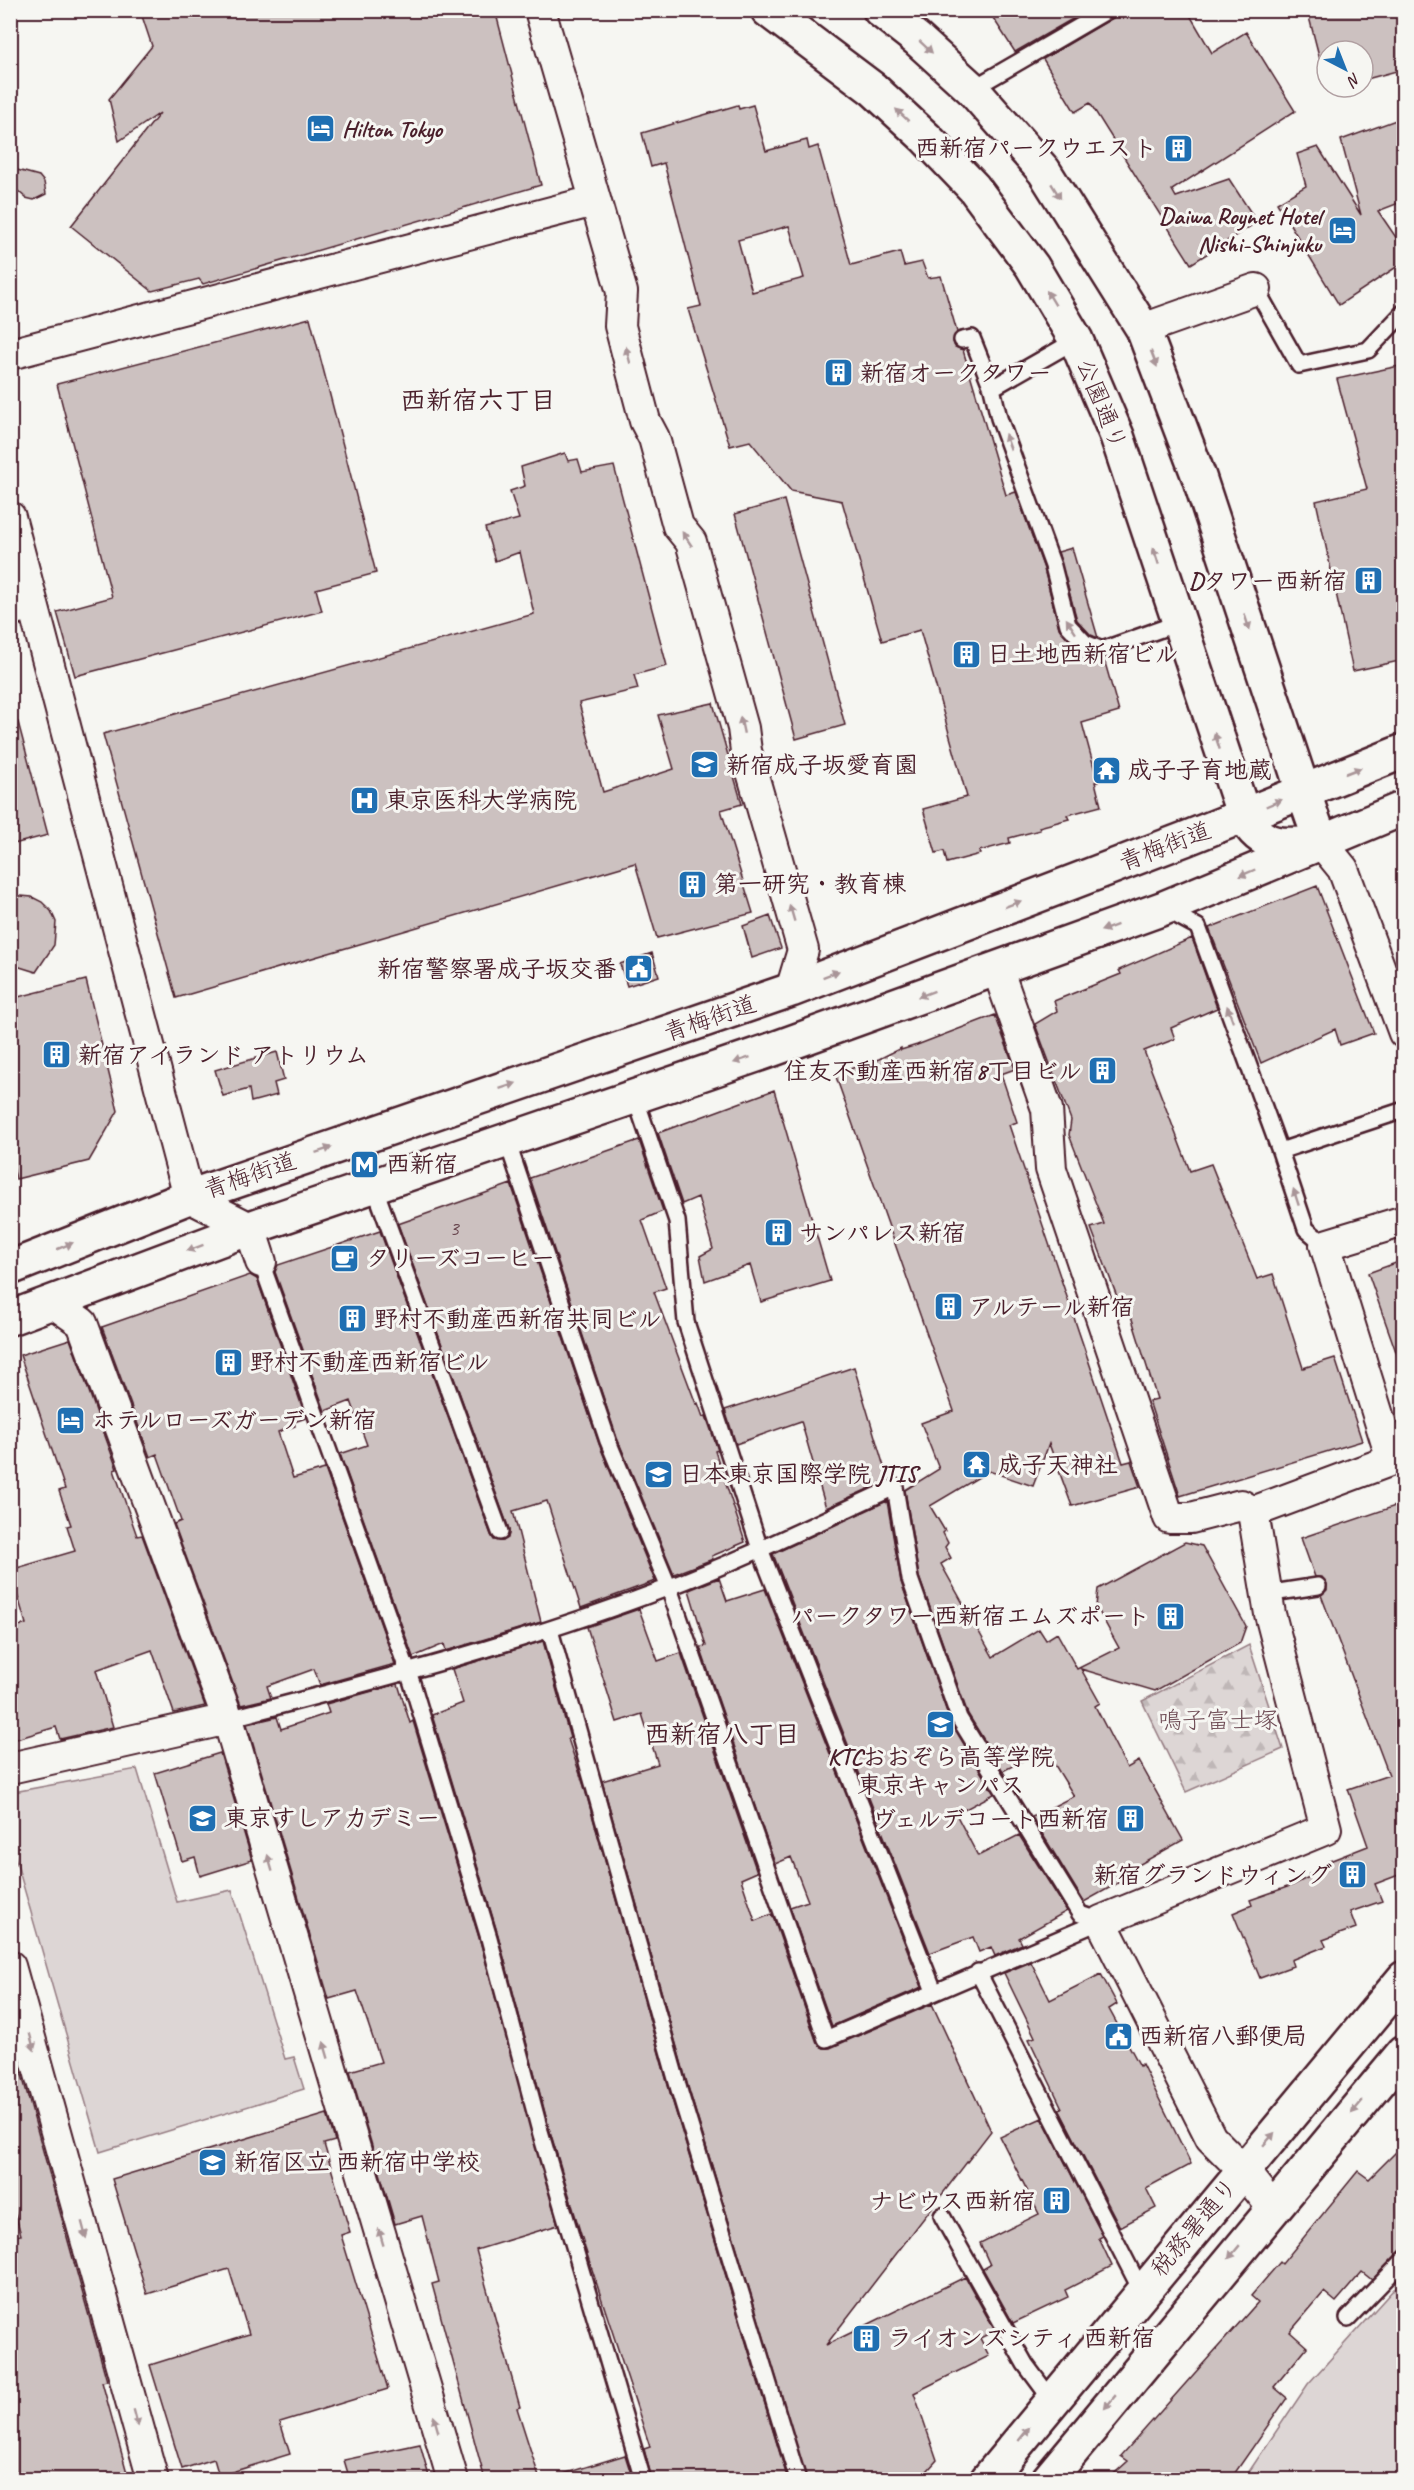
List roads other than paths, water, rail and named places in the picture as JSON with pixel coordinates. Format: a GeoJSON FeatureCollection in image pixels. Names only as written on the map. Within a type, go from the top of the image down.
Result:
{"type":"FeatureCollection","features":[{"type":"Feature","properties":{"kind":"main road","name":"公園通り"},"geometry":{"type":"LineString","coordinates":[[768,10],[873,89],[942,154],[974,188],[1032,266],[1076,340],[1117,436],[1178,623],[1244,816],[1252,832],[1268,842],[1292,845],[1321,842]]}},
{"type":"Feature","properties":{"kind":"main road"},"geometry":{"type":"LineString","coordinates":[[880,10],[918,39],[972,89],[1044,171],[1143,329],[1199,477],[1321,842]]}},
{"type":"Feature","properties":{"kind":"main road","name":"青梅街道"},"geometry":{"type":"LineString","coordinates":[[10,1268],[189,1197],[791,990],[1244,816],[1404,751]]}},
{"type":"Feature","properties":{"kind":"main road","name":"青梅街道"},"geometry":{"type":"LineString","coordinates":[[10,1318],[250,1228],[635,1097],[1164,908],[1404,808]]}},
{"type":"Feature","properties":{"kind":"main road","name":"税務署通り"},"geometry":{"type":"LineString","coordinates":[[987,2480],[1141,2290],[1404,1977]]}},
{"type":"Feature","properties":{"kind":"main road","name":"税務署通り"},"geometry":{"type":"LineString","coordinates":[[1048,2478],[1272,2207],[1401,2062]]}},
{"type":"Feature","properties":{"kind":"street"},"geometry":{"type":"LineString","coordinates":[[540,10],[622,292],[620,326],[645,420],[654,438],[678,526],[691,542],[743,728],[746,751],[803,950],[791,990]]}},
{"type":"Feature","properties":{"kind":"street"},"geometry":{"type":"LineString","coordinates":[[10,354],[594,201]]}},
{"type":"Feature","properties":{"kind":"street"},"geometry":{"type":"LineString","coordinates":[[1143,329],[1256,289]]}},
{"type":"Feature","properties":{"kind":"street"},"geometry":{"type":"LineString","coordinates":[[10,517],[23,615],[189,1197],[250,1228],[261,1262]]}},
{"type":"Feature","properties":{"kind":"street"},"geometry":{"type":"LineString","coordinates":[[1321,842],[1343,869],[1404,1033]]}},
{"type":"Feature","properties":{"kind":"street"},"geometry":{"type":"LineString","coordinates":[[997,968],[1047,1109],[1051,1169],[1168,1518],[1191,1518],[1240,1505],[1253,1512],[1392,1460],[1325,1245],[1404,1221]]}},
{"type":"Feature","properties":{"kind":"street"},"geometry":{"type":"LineString","coordinates":[[52,1302],[82,1323],[228,1719],[453,2480]]}},
{"type":"Feature","properties":{"kind":"street"},"geometry":{"type":"LineString","coordinates":[[1253,1512],[1266,1594],[1326,1829],[1101,1921],[1211,2138],[1242,2169],[1272,2207]]}},
{"type":"Feature","properties":{"kind":"street"},"geometry":{"type":"LineString","coordinates":[[10,1768],[228,1719]]}},
{"type":"Feature","properties":{"kind":"street"},"geometry":{"type":"LineString","coordinates":[[11,1971],[153,2480]]}},
{"type":"Feature","properties":{"kind":"lane"},"geometry":{"type":"LineString","coordinates":[[972,89],[1107,10]]}},
{"type":"Feature","properties":{"kind":"lane"},"geometry":{"type":"LineString","coordinates":[[1256,289],[1299,365],[1368,350],[1404,312]]}},
{"type":"Feature","properties":{"kind":"lane"},"geometry":{"type":"LineString","coordinates":[[962,340],[972,338],[992,388],[999,418],[1053,566],[1068,625],[1085,643],[1102,650],[1178,623]]}},
{"type":"Feature","properties":{"kind":"lane"},"geometry":{"type":"LineString","coordinates":[[992,388],[1076,340]]}},
{"type":"Feature","properties":{"kind":"lane"},"geometry":{"type":"LineString","coordinates":[[1164,908],[1198,927],[1280,1150],[1306,1229],[1325,1245]]}},
{"type":"Feature","properties":{"kind":"lane"},"geometry":{"type":"LineString","coordinates":[[635,1097],[677,1221],[686,1322],[760,1549],[934,1991]]}},
{"type":"Feature","properties":{"kind":"lane"},"geometry":{"type":"LineString","coordinates":[[1280,1150],[1404,1110]]}},
{"type":"Feature","properties":{"kind":"lane"},"geometry":{"type":"LineString","coordinates":[[507,1141],[608,1441],[669,1588],[826,2039],[1101,1921]]}},
{"type":"Feature","properties":{"kind":"lane"},"geometry":{"type":"LineString","coordinates":[[374,1186],[500,1533]]}},
{"type":"Feature","properties":{"kind":"lane"},"geometry":{"type":"LineString","coordinates":[[261,1262],[408,1673],[489,1938],[540,2131],[643,2480]]}},
{"type":"Feature","properties":{"kind":"lane"},"geometry":{"type":"LineString","coordinates":[[228,1719],[408,1673],[550,1630],[669,1588],[895,1487],[910,1579],[959,1718],[1080,1914],[1101,1921]]}},
{"type":"Feature","properties":{"kind":"lane"},"geometry":{"type":"LineString","coordinates":[[1266,1594],[1318,1586]]}},
{"type":"Feature","properties":{"kind":"lane"},"geometry":{"type":"LineString","coordinates":[[550,1630],[680,2093],[798,2480]]}},
{"type":"Feature","properties":{"kind":"lane"},"geometry":{"type":"LineString","coordinates":[[978,1972],[1141,2290]]}},
{"type":"Feature","properties":{"kind":"lane"},"geometry":{"type":"LineString","coordinates":[[942,2216],[1025,2364],[1051,2399]]}},
{"type":"Feature","properties":{"kind":"lane"},"geometry":{"type":"LineString","coordinates":[[1348,2318],[1404,2260]]}},
{"type":"Feature","properties":{"kind":"place","name":"Hilton Tokyo"},"geometry":{"type":"Point","coordinates":[321,129]}},
{"type":"Feature","properties":{"kind":"place","name":"西新宿パークウエスト"},"geometry":{"type":"Point","coordinates":[1178,148]}},
{"type":"Feature","properties":{"kind":"place","name":"Daiwa Roynet Hotel Nishi-Shinjuku"},"geometry":{"type":"Point","coordinates":[1342,230]}},
{"type":"Feature","properties":{"kind":"place","name":"新宿オークタワー"},"geometry":{"type":"Point","coordinates":[839,373]}},
{"type":"Feature","properties":{"kind":"place","name":"Dタワー西新宿"},"geometry":{"type":"Point","coordinates":[1368,581]}},
{"type":"Feature","properties":{"kind":"place","name":"日土地西新宿ビル"},"geometry":{"type":"Point","coordinates":[966,654]}},
{"type":"Feature","properties":{"kind":"place","name":"新宿成子坂愛育園"},"geometry":{"type":"Point","coordinates":[705,765]}},
{"type":"Feature","properties":{"kind":"place","name":"成子子育地蔵"},"geometry":{"type":"Point","coordinates":[1107,770]}},
{"type":"Feature","properties":{"kind":"place","name":"東京医科大学病院"},"geometry":{"type":"Point","coordinates":[364,800]}},
{"type":"Feature","properties":{"kind":"place","name":"第一研究・教育棟"},"geometry":{"type":"Point","coordinates":[693,884]}},
{"type":"Feature","properties":{"kind":"place","name":"新宿警察署成子坂交番"},"geometry":{"type":"Point","coordinates":[638,969]}},
{"type":"Feature","properties":{"kind":"place","name":"新宿アイランド アトリウム"},"geometry":{"type":"Point","coordinates":[57,1055]}},
{"type":"Feature","properties":{"kind":"place","name":"住友不動産西新宿8丁目ビル"},"geometry":{"type":"Point","coordinates":[1103,1071]}},
{"type":"Feature","properties":{"kind":"place","name":"西新宿"},"geometry":{"type":"Point","coordinates":[365,1164]}},
{"type":"Feature","properties":{"kind":"place","name":"サンパレス新宿"},"geometry":{"type":"Point","coordinates":[778,1233]}},
{"type":"Feature","properties":{"kind":"place","name":"タリーズコーヒー"},"geometry":{"type":"Point","coordinates":[345,1258]}},
{"type":"Feature","properties":{"kind":"place","name":"アルテール新宿"},"geometry":{"type":"Point","coordinates":[948,1307]}},
{"type":"Feature","properties":{"kind":"place","name":"野村不動産西新宿共同ビル"},"geometry":{"type":"Point","coordinates":[353,1319]}},
{"type":"Feature","properties":{"kind":"place","name":"野村不動産西新宿ビル"},"geometry":{"type":"Point","coordinates":[229,1362]}},
{"type":"Feature","properties":{"kind":"place","name":"ホテルローズガーデン新宿"},"geometry":{"type":"Point","coordinates":[71,1420]}},
{"type":"Feature","properties":{"kind":"place","name":"成子天神社"},"geometry":{"type":"Point","coordinates":[977,1465]}},
{"type":"Feature","properties":{"kind":"place","name":"日本東京国際学院 JTIS"},"geometry":{"type":"Point","coordinates":[658,1474]}},
{"type":"Feature","properties":{"kind":"place","name":"パークタワー西新宿エムズポート"},"geometry":{"type":"Point","coordinates":[1171,1616]}},
{"type":"Feature","properties":{"kind":"place","name":"KTCおおぞら高等学院 東京キャンパス"},"geometry":{"type":"Point","coordinates":[941,1724]}},
{"type":"Feature","properties":{"kind":"place","name":"東京すしアカデミー"},"geometry":{"type":"Point","coordinates":[203,1818]}},
{"type":"Feature","properties":{"kind":"place","name":"ヴェルデコート西新宿"},"geometry":{"type":"Point","coordinates":[1130,1819]}},
{"type":"Feature","properties":{"kind":"place","name":"新宿グランドウィング"},"geometry":{"type":"Point","coordinates":[1353,1875]}},
{"type":"Feature","properties":{"kind":"place","name":"西新宿八郵便局"},"geometry":{"type":"Point","coordinates":[1118,2036]}},
{"type":"Feature","properties":{"kind":"place","name":"新宿区立 西新宿中学校"},"geometry":{"type":"Point","coordinates":[213,2162]}},
{"type":"Feature","properties":{"kind":"place","name":"ナビウス西新宿"},"geometry":{"type":"Point","coordinates":[1057,2201]}},
{"type":"Feature","properties":{"kind":"place","name":"ライオンズシティ 西新宿"},"geometry":{"type":"Point","coordinates":[867,2338]}},
{"type":"Feature","properties":{"kind":"district","name":"西新宿六丁目"},"geometry":{"type":"Point","coordinates":[478,400]}},
{"type":"Feature","properties":{"kind":"district","name":"西新宿八丁目"},"geometry":{"type":"Point","coordinates":[722,1734]}},
{"type":"Feature","properties":{"kind":"park label","name":"鳴子富士塚"},"geometry":{"type":"Point","coordinates":[1218,1720]}}]}
